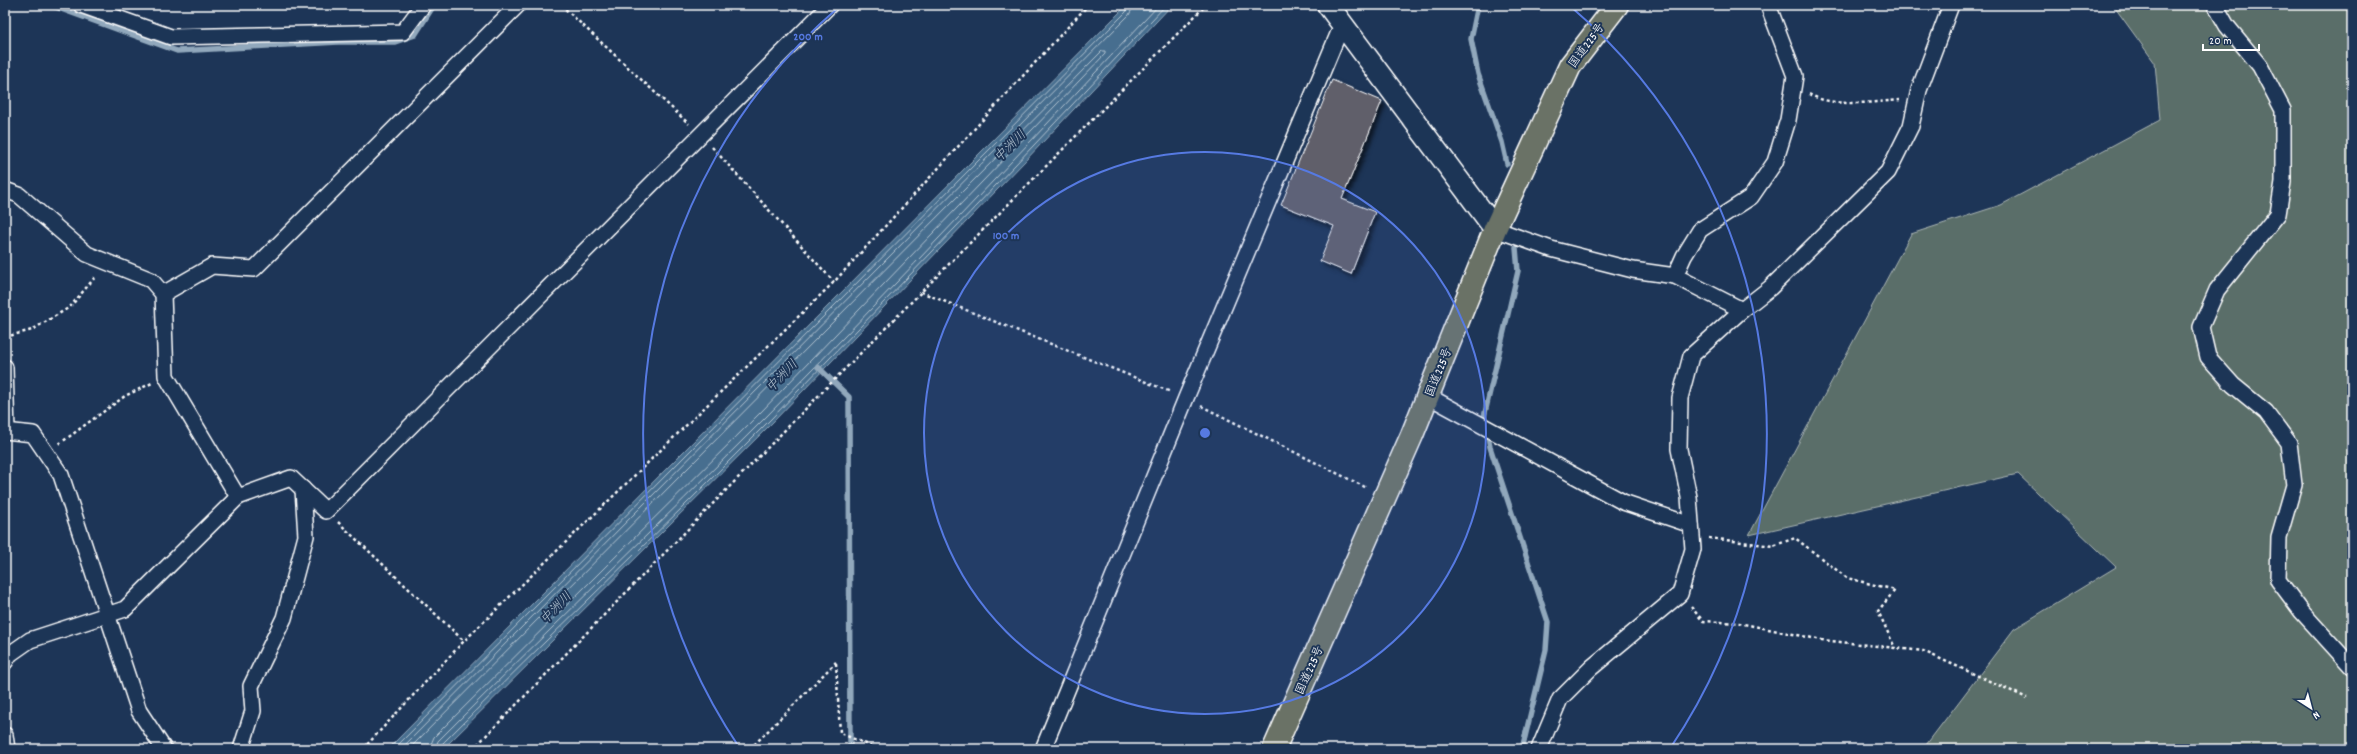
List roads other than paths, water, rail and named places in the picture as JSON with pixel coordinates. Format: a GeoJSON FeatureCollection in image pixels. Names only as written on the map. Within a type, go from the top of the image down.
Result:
{"type":"FeatureCollection","features":[{"type":"Feature","properties":{"kind":"highway","name":"国道225号"},"geometry":{"type":"LineString","coordinates":[[1274,749],[1386,497],[1495,229],[1570,66],[1617,5]]}},
{"type":"Feature","properties":{"kind":"street"},"geometry":{"type":"LineString","coordinates":[[81,5],[171,37],[404,32],[423,5]]}},
{"type":"Feature","properties":{"kind":"street"},"geometry":{"type":"LineString","coordinates":[[163,294],[212,266],[254,269],[518,5]]}},
{"type":"Feature","properties":{"kind":"street"},"geometry":{"type":"LineString","coordinates":[[5,662],[10,654],[30,640],[125,609],[238,497],[291,478],[326,511],[830,5]]}},
{"type":"Feature","properties":{"kind":"street"},"geometry":{"type":"LineString","coordinates":[[1328,5],[1495,229],[1551,249],[1633,270],[1675,276],[1742,310]]}},
{"type":"Feature","properties":{"kind":"street"},"geometry":{"type":"LineString","coordinates":[[1675,276],[1684,256],[1700,230],[1751,197],[1774,162],[1788,120],[1795,76],[1768,5]]}},
{"type":"Feature","properties":{"kind":"street"},"geometry":{"type":"LineString","coordinates":[[1539,749],[1560,699],[1590,668],[1680,594],[1693,549],[1689,497],[1679,449],[1680,398],[1691,356],[1742,310],[1770,288],[1888,172],[1911,126],[1917,99],[1951,5]]}},
{"type":"Feature","properties":{"kind":"street"},"geometry":{"type":"LineString","coordinates":[[2215,5],[2227,26],[2260,66],[2283,110],[2283,182],[2278,214],[2217,290],[2201,327],[2208,357],[2233,385],[2266,412],[2289,443],[2294,485],[2279,537],[2278,580],[2302,612],[2352,667]]}},
{"type":"Feature","properties":{"kind":"street"},"geometry":{"type":"LineString","coordinates":[[1044,749],[1186,398],[1342,25]]}},
{"type":"Feature","properties":{"kind":"street"},"geometry":{"type":"LineString","coordinates":[[5,190],[19,195],[87,254],[150,280],[163,294],[166,376],[238,497]]}},
{"type":"Feature","properties":{"kind":"street"},"geometry":{"type":"LineString","coordinates":[[5,367],[6,431],[33,434],[48,452],[61,475],[109,615],[139,711],[164,749]]}},
{"type":"Feature","properties":{"kind":"street"},"geometry":{"type":"LineString","coordinates":[[1428,396],[1623,502],[1691,525]]}},
{"type":"Feature","properties":{"kind":"street"},"geometry":{"type":"LineString","coordinates":[[241,749],[253,711],[251,686],[284,618],[306,536],[303,489]]}},
{"type":"Feature","properties":{"kind":"street"},"geometry":{"type":"LineString","coordinates":[[5,735],[7,749]]}},
{"type":"Feature","properties":{"kind":"water","name":"中洲川"},"geometry":{"type":"Polygon","coordinates":[[[1127,5],[1172,5],[1025,161],[772,423],[443,749],[388,749],[1127,5]]]}},
{"type":"Feature","properties":{"kind":"waterway"},"geometry":{"type":"LineString","coordinates":[[50,5],[177,51],[338,42],[395,42],[415,35],[434,5]]}},
{"type":"Feature","properties":{"kind":"waterway"},"geometry":{"type":"LineString","coordinates":[[1478,5],[1471,39],[1478,74],[1502,142],[1507,164]]}},
{"type":"Feature","properties":{"kind":"waterway"},"geometry":{"type":"LineString","coordinates":[[1516,248],[1518,271],[1484,417],[1490,447],[1548,622],[1546,650],[1522,749]]}},
{"type":"Feature","properties":{"kind":"waterway"},"geometry":{"type":"LineString","coordinates":[[818,367],[849,397],[850,749]]}}]}
